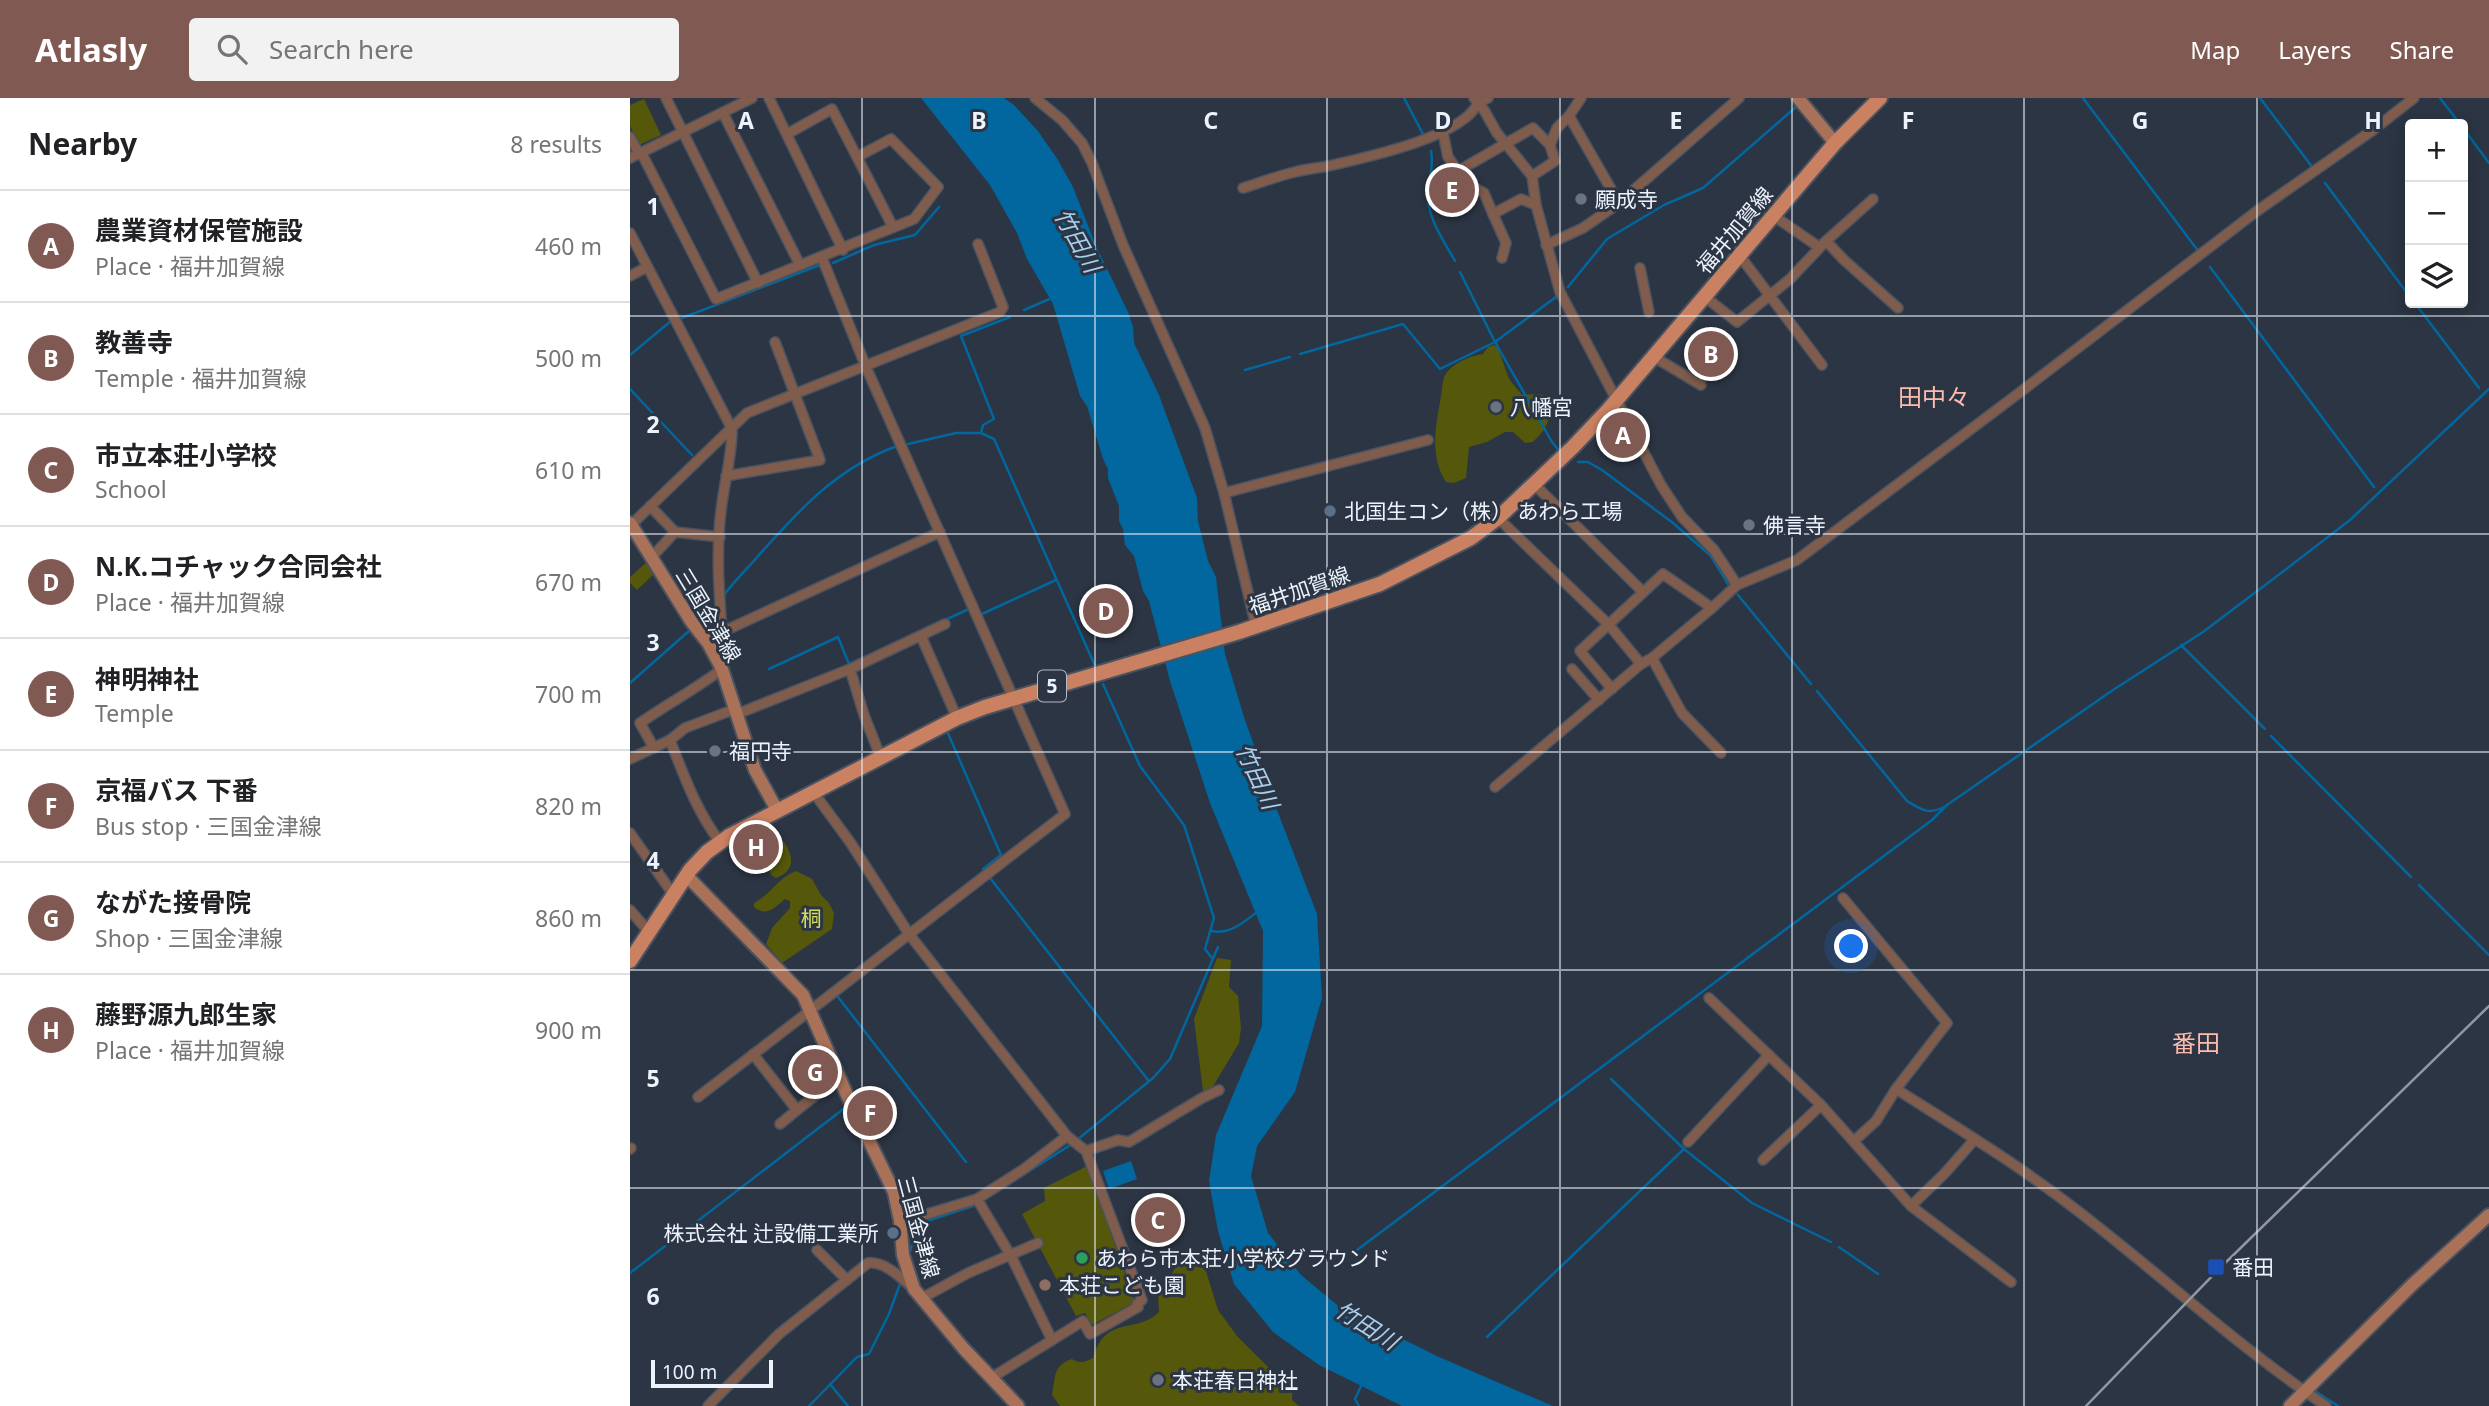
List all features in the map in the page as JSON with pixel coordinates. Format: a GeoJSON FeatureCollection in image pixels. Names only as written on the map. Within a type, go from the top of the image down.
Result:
{"type":"FeatureCollection","features":[{"type":"Feature","properties":{"kind":"main road"},"geometry":{"type":"LineString","coordinates":[[1798,98],[1835,143]]}},
{"type":"Feature","properties":{"kind":"main road","name":"福井加賀線"},"geometry":{"type":"LineString","coordinates":[[630,961],[686,875],[720,842],[957,718],[1015,697],[1239,632],[1380,584],[1471,538],[1498,518],[1617,401],[1835,143],[1880,98]]}},
{"type":"Feature","properties":{"kind":"main road","name":"三国金津線"},"geometry":{"type":"LineString","coordinates":[[630,524],[708,643],[722,669],[755,770],[777,810]]}},
{"type":"Feature","properties":{"kind":"main road","name":"三国金津線"},"geometry":{"type":"LineString","coordinates":[[686,875],[803,995],[894,1192],[903,1255],[918,1294],[1018,1406]]}},
{"type":"Feature","properties":{"kind":"main road"},"geometry":{"type":"LineString","coordinates":[[2290,1406],[2303,1390],[2413,1283],[2489,1215]]}},
{"type":"Feature","properties":{"kind":"street"},"geometry":{"type":"LineString","coordinates":[[666,98],[758,283]]}},
{"type":"Feature","properties":{"kind":"street"},"geometry":{"type":"LineString","coordinates":[[636,155],[752,98]]}},
{"type":"Feature","properties":{"kind":"street"},"geometry":{"type":"LineString","coordinates":[[768,98],[843,250]]}},
{"type":"Feature","properties":{"kind":"street"},"geometry":{"type":"LineString","coordinates":[[1035,98],[1062,120],[1082,143],[1205,428],[1224,493],[1256,626]]}},
{"type":"Feature","properties":{"kind":"street"},"geometry":{"type":"LineString","coordinates":[[1476,100],[1488,98]]}},
{"type":"Feature","properties":{"kind":"street"},"geometry":{"type":"LineString","coordinates":[[1550,145],[1557,128],[1581,98]]}},
{"type":"Feature","properties":{"kind":"street"},"geometry":{"type":"LineString","coordinates":[[1546,245],[1583,228],[1619,203],[1739,98]]}},
{"type":"Feature","properties":{"kind":"street"},"geometry":{"type":"LineString","coordinates":[[1495,787],[1737,585],[1797,560],[2257,211],[2414,98]]}},
{"type":"Feature","properties":{"kind":"street"},"geometry":{"type":"LineString","coordinates":[[1243,188],[1296,172],[1351,161],[1443,133],[1474,112],[1476,100]]}},
{"type":"Feature","properties":{"kind":"street"},"geometry":{"type":"LineString","coordinates":[[1476,100],[1506,145],[1532,176],[1546,245],[1566,305],[1661,485],[1682,517],[1714,550],[1737,585]]}},
{"type":"Feature","properties":{"kind":"street"},"geometry":{"type":"LineString","coordinates":[[787,134],[832,109],[893,227]]}},
{"type":"Feature","properties":{"kind":"street"},"geometry":{"type":"LineString","coordinates":[[723,113],[800,265]]}},
{"type":"Feature","properties":{"kind":"street"},"geometry":{"type":"LineString","coordinates":[[1569,116],[1619,203]]}},
{"type":"Feature","properties":{"kind":"street"},"geometry":{"type":"LineString","coordinates":[[1458,172],[1533,128],[1550,145],[1555,161],[1532,176]]}},
{"type":"Feature","properties":{"kind":"street"},"geometry":{"type":"LineString","coordinates":[[1443,133],[1448,157],[1458,172],[1471,186],[1484,193],[1506,243],[1502,258]]}},
{"type":"Feature","properties":{"kind":"street"},"geometry":{"type":"LineString","coordinates":[[630,136],[636,155],[716,299],[843,250],[914,219],[938,187],[891,139],[857,158]]}},
{"type":"Feature","properties":{"kind":"street"},"geometry":{"type":"LineString","coordinates":[[1493,214],[1521,199],[1536,205]]}},
{"type":"Feature","properties":{"kind":"street"},"geometry":{"type":"LineString","coordinates":[[1705,297],[1737,322],[1790,279],[1822,244],[1873,199]]}},
{"type":"Feature","properties":{"kind":"street"},"geometry":{"type":"LineString","coordinates":[[1774,216],[1844,260],[1898,308]]}},
{"type":"Feature","properties":{"kind":"street"},"geometry":{"type":"LineString","coordinates":[[630,233],[732,429],[732,449],[721,511],[719,598],[722,632]]}},
{"type":"Feature","properties":{"kind":"street"},"geometry":{"type":"LineString","coordinates":[[630,524],[747,414],[1000,312],[1003,307],[978,244]]}},
{"type":"Feature","properties":{"kind":"street"},"geometry":{"type":"LineString","coordinates":[[1740,256],[1822,365]]}},
{"type":"Feature","properties":{"kind":"street"},"geometry":{"type":"LineString","coordinates":[[698,1097],[1065,814],[866,367],[822,258]]}},
{"type":"Feature","properties":{"kind":"street"},"geometry":{"type":"LineString","coordinates":[[630,276],[647,267]]}},
{"type":"Feature","properties":{"kind":"street"},"geometry":{"type":"LineString","coordinates":[[1640,268],[1649,312]]}},
{"type":"Feature","properties":{"kind":"street"},"geometry":{"type":"LineString","coordinates":[[726,476],[820,460],[775,342]]}},
{"type":"Feature","properties":{"kind":"street"},"geometry":{"type":"LineString","coordinates":[[1654,357],[1701,385]]}},
{"type":"Feature","properties":{"kind":"street"},"geometry":{"type":"LineString","coordinates":[[1224,493],[1428,440]]}},
{"type":"Feature","properties":{"kind":"street"},"geometry":{"type":"LineString","coordinates":[[1534,484],[1643,592]]}},
{"type":"Feature","properties":{"kind":"street"},"geometry":{"type":"LineString","coordinates":[[650,506],[675,532],[720,537]]}},
{"type":"Feature","properties":{"kind":"street"},"geometry":{"type":"LineString","coordinates":[[1498,518],[1609,625],[1641,664]]}},
{"type":"Feature","properties":{"kind":"street"},"geometry":{"type":"LineString","coordinates":[[651,558],[675,532]]}},
{"type":"Feature","properties":{"kind":"street"},"geometry":{"type":"LineString","coordinates":[[708,643],[722,632],[940,532]]}},
{"type":"Feature","properties":{"kind":"street"},"geometry":{"type":"LineString","coordinates":[[1612,689],[1580,651],[1663,574],[1712,608]]}},
{"type":"Feature","properties":{"kind":"street"},"geometry":{"type":"LineString","coordinates":[[630,759],[670,740],[685,728],[850,669],[945,624]]}},
{"type":"Feature","properties":{"kind":"street"},"geometry":{"type":"LineString","coordinates":[[921,636],[957,718]]}},
{"type":"Feature","properties":{"kind":"street"},"geometry":{"type":"LineString","coordinates":[[1652,658],[1682,713],[1721,753]]}},
{"type":"Feature","properties":{"kind":"street"},"geometry":{"type":"LineString","coordinates":[[654,748],[640,723],[667,704],[701,686],[722,669]]}},
{"type":"Feature","properties":{"kind":"street"},"geometry":{"type":"LineString","coordinates":[[850,669],[881,758]]}},
{"type":"Feature","properties":{"kind":"street"},"geometry":{"type":"LineString","coordinates":[[1572,669],[1599,700]]}},
{"type":"Feature","properties":{"kind":"street"},"geometry":{"type":"LineString","coordinates":[[670,740],[695,801],[709,828],[720,842]]}},
{"type":"Feature","properties":{"kind":"street"},"geometry":{"type":"LineString","coordinates":[[814,793],[850,842],[909,934],[1067,1136],[1086,1151],[1142,1300],[1137,1304],[1138,1307],[1090,1334],[1083,1321],[991,1378]]}},
{"type":"Feature","properties":{"kind":"street"},"geometry":{"type":"LineString","coordinates":[[630,833],[673,894]]}},
{"type":"Feature","properties":{"kind":"street"},"geometry":{"type":"LineString","coordinates":[[1843,898],[1947,1023],[1896,1089],[1876,1121],[1855,1140]]}},
{"type":"Feature","properties":{"kind":"street"},"geometry":{"type":"LineString","coordinates":[[630,910],[649,932]]}},
{"type":"Feature","properties":{"kind":"street"},"geometry":{"type":"LineString","coordinates":[[1709,998],[1855,1140],[1911,1206],[2011,1282]]}},
{"type":"Feature","properties":{"kind":"street"},"geometry":{"type":"LineString","coordinates":[[753,1054],[797,1110]]}},
{"type":"Feature","properties":{"kind":"street"},"geometry":{"type":"LineString","coordinates":[[1688,1142],[1769,1055]]}},
{"type":"Feature","properties":{"kind":"street"},"geometry":{"type":"LineString","coordinates":[[780,1124],[839,1077]]}},
{"type":"Feature","properties":{"kind":"street"},"geometry":{"type":"LineString","coordinates":[[1896,1089],[2027,1172],[2188,1301],[2326,1406]]}},
{"type":"Feature","properties":{"kind":"street"},"geometry":{"type":"LineString","coordinates":[[1086,1151],[1118,1140],[1129,1142],[1219,1090]]}},
{"type":"Feature","properties":{"kind":"street"},"geometry":{"type":"LineString","coordinates":[[1763,1160],[1821,1105]]}},
{"type":"Feature","properties":{"kind":"street"},"geometry":{"type":"LineString","coordinates":[[900,1220],[977,1199],[1024,1169],[1067,1136]]}},
{"type":"Feature","properties":{"kind":"street"},"geometry":{"type":"LineString","coordinates":[[1911,1206],[1975,1139]]}},
{"type":"Feature","properties":{"kind":"street"},"geometry":{"type":"LineString","coordinates":[[977,1199],[1011,1256],[1052,1340]]}},
{"type":"Feature","properties":{"kind":"street"},"geometry":{"type":"LineString","coordinates":[[708,1406],[779,1334],[869,1263],[875,1262],[891,1270],[918,1294],[1038,1243]]}},
{"type":"Feature","properties":{"kind":"street"},"geometry":{"type":"LineString","coordinates":[[817,1250],[847,1280]]}},
{"type":"Feature","properties":{"kind":"street"},"geometry":{"type":"LineString","coordinates":[[891,1270],[903,1255]]}},
{"type":"Feature","properties":{"kind":"green space"},"geometry":{"type":"Polygon","coordinates":[[[644,99],[661,135],[639,145],[630,126],[630,105],[644,99]]]}},
{"type":"Feature","properties":{"kind":"green space"},"geometry":{"type":"Polygon","coordinates":[[[1494,345],[1498,348],[1509,379],[1522,395],[1555,397],[1565,401],[1567,406],[1549,419],[1544,430],[1533,442],[1525,443],[1513,432],[1505,432],[1487,442],[1469,447],[1466,478],[1454,483],[1446,482],[1437,462],[1435,440],[1443,379],[1456,364],[1483,354],[1488,347],[1494,345]]]}},
{"type":"Feature","properties":{"kind":"green space"},"geometry":{"type":"Polygon","coordinates":[[[649,560],[655,573],[637,590],[630,583],[630,577],[649,560]]]}},
{"type":"Feature","properties":{"kind":"green space"},"geometry":{"type":"Polygon","coordinates":[[[780,842],[784,842],[791,863],[787,872],[776,878],[771,875],[769,861],[780,842]]]}},
{"type":"Feature","properties":{"kind":"green space","name":"桐"},"geometry":{"type":"Polygon","coordinates":[[[796,871],[812,879],[829,903],[834,913],[832,929],[782,963],[766,944],[772,928],[790,908],[790,901],[785,899],[768,911],[759,910],[754,907],[754,903],[796,871]]]}},
{"type":"Feature","properties":{"kind":"green space"},"geometry":{"type":"Polygon","coordinates":[[[1217,958],[1231,960],[1229,987],[1238,996],[1241,1028],[1239,1043],[1212,1088],[1203,1091],[1194,1019],[1217,958]]]}},
{"type":"Feature","properties":{"kind":"green space","name":"あわら市本荘小学校グラウンド"},"geometry":{"type":"Polygon","coordinates":[[[1087,1166],[1135,1302],[1092,1325],[1085,1313],[1076,1316],[1022,1214],[1045,1201],[1044,1188],[1087,1166]]]}},
{"type":"Feature","properties":{"kind":"green space"},"geometry":{"type":"Polygon","coordinates":[[[1192,1262],[1205,1268],[1218,1310],[1237,1336],[1279,1378],[1293,1382],[1292,1400],[1299,1406],[1060,1406],[1052,1395],[1056,1373],[1061,1365],[1072,1359],[1077,1362],[1088,1361],[1093,1358],[1105,1335],[1150,1319],[1159,1312],[1160,1291],[1176,1267],[1192,1262]]]}},
{"type":"Feature","properties":{"kind":"water","name":"竹田川"},"geometry":{"type":"Polygon","coordinates":[[[921,98],[1004,98],[1038,131],[1073,187],[1096,246],[1128,312],[1134,343],[1159,395],[1197,498],[1198,521],[1208,561],[1216,577],[1225,654],[1244,717],[1317,914],[1322,998],[1295,1092],[1257,1146],[1251,1176],[1268,1233],[1301,1275],[1342,1309],[1439,1357],[1553,1406],[1402,1406],[1319,1365],[1273,1332],[1234,1284],[1218,1231],[1209,1181],[1216,1135],[1262,1026],[1263,931],[1210,803],[1170,681],[1149,601],[1143,591],[1134,556],[1125,545],[1119,521],[1119,506],[1108,478],[1108,469],[1087,406],[1080,396],[1053,304],[990,185],[921,98]]]}},
{"type":"Feature","properties":{"kind":"water"},"geometry":{"type":"Polygon","coordinates":[[[1131,1161],[1137,1179],[1109,1189],[1103,1171],[1131,1161]]]}},
{"type":"Feature","properties":{"kind":"waterway"},"geometry":{"type":"LineString","coordinates":[[1404,98],[1424,136]]}},
{"type":"Feature","properties":{"kind":"waterway"},"geometry":{"type":"LineString","coordinates":[[2083,98],[2199,252]]}},
{"type":"Feature","properties":{"kind":"waterway"},"geometry":{"type":"LineString","coordinates":[[2260,98],[2313,168]]}},
{"type":"Feature","properties":{"kind":"waterway"},"geometry":{"type":"LineString","coordinates":[[2440,98],[2456,119]]}},
{"type":"Feature","properties":{"kind":"waterway"},"geometry":{"type":"LineString","coordinates":[[1568,287],[1607,239],[1664,205],[1703,188],[1797,106]]}},
{"type":"Feature","properties":{"kind":"waterway"},"geometry":{"type":"LineString","coordinates":[[2468,135],[2489,163]]}},
{"type":"Feature","properties":{"kind":"waterway"},"geometry":{"type":"LineString","coordinates":[[1431,151],[1429,208],[1438,232],[1455,261]]}},
{"type":"Feature","properties":{"kind":"waterway"},"geometry":{"type":"LineString","coordinates":[[2325,183],[2405,290]]}},
{"type":"Feature","properties":{"kind":"waterway"},"geometry":{"type":"LineString","coordinates":[[833,263],[874,245],[915,235],[939,207]]}},
{"type":"Feature","properties":{"kind":"waterway"},"geometry":{"type":"LineString","coordinates":[[682,318],[820,265],[821,268]]}},
{"type":"Feature","properties":{"kind":"waterway"},"geometry":{"type":"LineString","coordinates":[[2210,267],[2374,487]]}},
{"type":"Feature","properties":{"kind":"waterway"},"geometry":{"type":"LineString","coordinates":[[1460,272],[1495,342],[1552,442],[1561,453]]}},
{"type":"Feature","properties":{"kind":"waterway"},"geometry":{"type":"LineString","coordinates":[[1300,354],[1403,324],[1440,369],[1495,342],[1556,297]]}},
{"type":"Feature","properties":{"kind":"waterway"},"geometry":{"type":"LineString","coordinates":[[1024,310],[1052,298]]}},
{"type":"Feature","properties":{"kind":"waterway"},"geometry":{"type":"LineString","coordinates":[[2419,308],[2479,388]]}},
{"type":"Feature","properties":{"kind":"waterway"},"geometry":{"type":"LineString","coordinates":[[1010,317],[961,336],[994,419],[983,425],[981,433],[994,439],[1096,668]]}},
{"type":"Feature","properties":{"kind":"waterway"},"geometry":{"type":"LineString","coordinates":[[630,355],[671,321]]}},
{"type":"Feature","properties":{"kind":"waterway"},"geometry":{"type":"LineString","coordinates":[[1245,370],[1290,357]]}},
{"type":"Feature","properties":{"kind":"waterway"},"geometry":{"type":"LineString","coordinates":[[864,373],[882,414]]}},
{"type":"Feature","properties":{"kind":"waterway"},"geometry":{"type":"LineString","coordinates":[[630,389],[692,455]]}},
{"type":"Feature","properties":{"kind":"waterway"},"geometry":{"type":"LineString","coordinates":[[1357,1250],[1932,820],[1947,805],[2113,690],[2203,632],[2285,570],[2350,520],[2489,389]]}},
{"type":"Feature","properties":{"kind":"waterway"},"geometry":{"type":"LineString","coordinates":[[908,444],[956,433],[980,433]]}},
{"type":"Feature","properties":{"kind":"waterway"},"geometry":{"type":"LineString","coordinates":[[724,595],[790,521],[821,491],[856,466],[897,446]]}},
{"type":"Feature","properties":{"kind":"waterway"},"geometry":{"type":"LineString","coordinates":[[1578,462],[1588,462],[1602,470],[1673,523],[1711,556],[1728,584]]}},
{"type":"Feature","properties":{"kind":"waterway"},"geometry":{"type":"LineString","coordinates":[[982,614],[1056,580]]}},
{"type":"Feature","properties":{"kind":"waterway"},"geometry":{"type":"LineString","coordinates":[[1738,595],[1811,684]]}},
{"type":"Feature","properties":{"kind":"waterway"},"geometry":{"type":"LineString","coordinates":[[945,620],[969,609]]}},
{"type":"Feature","properties":{"kind":"waterway"},"geometry":{"type":"LineString","coordinates":[[630,683],[689,631]]}},
{"type":"Feature","properties":{"kind":"waterway"},"geometry":{"type":"LineString","coordinates":[[769,669],[838,637],[849,664],[891,645]]}},
{"type":"Feature","properties":{"kind":"waterway"},"geometry":{"type":"LineString","coordinates":[[2181,645],[2265,729]]}},
{"type":"Feature","properties":{"kind":"waterway"},"geometry":{"type":"LineString","coordinates":[[1103,684],[1140,766],[1184,825],[1214,918],[1205,949],[1212,958]]}},
{"type":"Feature","properties":{"kind":"waterway"},"geometry":{"type":"LineString","coordinates":[[1817,691],[1907,801],[1925,810],[1934,811],[1944,807]]}},
{"type":"Feature","properties":{"kind":"waterway"},"geometry":{"type":"LineString","coordinates":[[947,731],[1001,855],[983,869]]}},
{"type":"Feature","properties":{"kind":"waterway"},"geometry":{"type":"LineString","coordinates":[[2271,736],[2411,877]]}},
{"type":"Feature","properties":{"kind":"waterway"},"geometry":{"type":"LineString","coordinates":[[990,878],[1148,1080]]}},
{"type":"Feature","properties":{"kind":"waterway"},"geometry":{"type":"LineString","coordinates":[[2419,885],[2489,955]]}},
{"type":"Feature","properties":{"kind":"waterway"},"geometry":{"type":"LineString","coordinates":[[1211,931],[1230,930],[1257,912]]}},
{"type":"Feature","properties":{"kind":"waterway"},"geometry":{"type":"LineString","coordinates":[[1077,1140],[1153,1078],[1170,1059],[1218,947]]}},
{"type":"Feature","properties":{"kind":"waterway"},"geometry":{"type":"LineString","coordinates":[[838,997],[966,1162]]}},
{"type":"Feature","properties":{"kind":"waterway"},"geometry":{"type":"LineString","coordinates":[[1611,1079],[1684,1149],[1752,1203],[1831,1242]]}},
{"type":"Feature","properties":{"kind":"waterway"},"geometry":{"type":"LineString","coordinates":[[630,1273],[846,1107],[852,1119]]}},
{"type":"Feature","properties":{"kind":"waterway"},"geometry":{"type":"LineString","coordinates":[[909,1255],[918,1224],[976,1205],[1072,1144]]}},
{"type":"Feature","properties":{"kind":"waterway"},"geometry":{"type":"LineString","coordinates":[[1487,1337],[1684,1149]]}},
{"type":"Feature","properties":{"kind":"waterway"},"geometry":{"type":"LineString","coordinates":[[1839,1247],[1878,1274]]}},
{"type":"Feature","properties":{"kind":"waterway"},"geometry":{"type":"LineString","coordinates":[[809,1406],[857,1357],[869,1354],[889,1314],[901,1281]]}},
{"type":"Feature","properties":{"kind":"waterway"},"geometry":{"type":"LineString","coordinates":[[830,1384],[848,1406]]}},
{"type":"Feature","properties":{"kind":"waterway"},"geometry":{"type":"LineString","coordinates":[[1359,1406],[1355,1399],[1362,1384]]}},
{"type":"Feature","properties":{"kind":"waterway"},"geometry":{"type":"LineString","coordinates":[[2315,1391],[2338,1406]]}},
{"type":"Feature","properties":{"kind":"railway"},"geometry":{"type":"LineString","coordinates":[[2086,1406],[2219,1269],[2489,1006]]}},
{"type":"Feature","properties":{"kind":"place","name":"神明神社"},"geometry":{"type":"Point","coordinates":[1452,190]}},
{"type":"Feature","properties":{"kind":"place","name":"願成寺"},"geometry":{"type":"Point","coordinates":[1581,199]}},
{"type":"Feature","properties":{"kind":"place","name":"教善寺"},"geometry":{"type":"Point","coordinates":[1711,354]}},
{"type":"Feature","properties":{"kind":"place","name":"八幡宮"},"geometry":{"type":"Point","coordinates":[1496,407]}},
{"type":"Feature","properties":{"kind":"place","name":"農業資材保管施設"},"geometry":{"type":"Point","coordinates":[1623,435]}},
{"type":"Feature","properties":{"kind":"place","name":"北国生コン（株） あわら工場"},"geometry":{"type":"Point","coordinates":[1330,511]}},
{"type":"Feature","properties":{"kind":"place","name":"佛言寺"},"geometry":{"type":"Point","coordinates":[1749,525]}},
{"type":"Feature","properties":{"kind":"place","name":"N.K.コチャック合同会社"},"geometry":{"type":"Point","coordinates":[1106,611]}},
{"type":"Feature","properties":{"kind":"place","name":"福円寺"},"geometry":{"type":"Point","coordinates":[715,751]}},
{"type":"Feature","properties":{"kind":"place","name":"藤野源九郎生家"},"geometry":{"type":"Point","coordinates":[756,847]}},
{"type":"Feature","properties":{"kind":"place","name":"ながた接骨院"},"geometry":{"type":"Point","coordinates":[815,1072]}},
{"type":"Feature","properties":{"kind":"place","name":"京福バス 下番"},"geometry":{"type":"Point","coordinates":[870,1113]}},
{"type":"Feature","properties":{"kind":"place","name":"市立本荘小学校"},"geometry":{"type":"Point","coordinates":[1158,1220]}},
{"type":"Feature","properties":{"kind":"place","name":"株式会社 辻設備工業所"},"geometry":{"type":"Point","coordinates":[893,1233]}},
{"type":"Feature","properties":{"kind":"place","name":"あわら市本荘小学校グラウンド"},"geometry":{"type":"Point","coordinates":[1082,1258]}},
{"type":"Feature","properties":{"kind":"place","name":"番田"},"geometry":{"type":"Point","coordinates":[2216,1267]}},
{"type":"Feature","properties":{"kind":"place","name":"本荘こども園"},"geometry":{"type":"Point","coordinates":[1045,1285]}},
{"type":"Feature","properties":{"kind":"place","name":"本荘春日神社"},"geometry":{"type":"Point","coordinates":[1158,1380]}},
{"type":"Feature","properties":{"kind":"district","name":"田中々"},"geometry":{"type":"Point","coordinates":[1934,396]}},
{"type":"Feature","properties":{"kind":"district","name":"番田"},"geometry":{"type":"Point","coordinates":[2196,1042]}}]}
